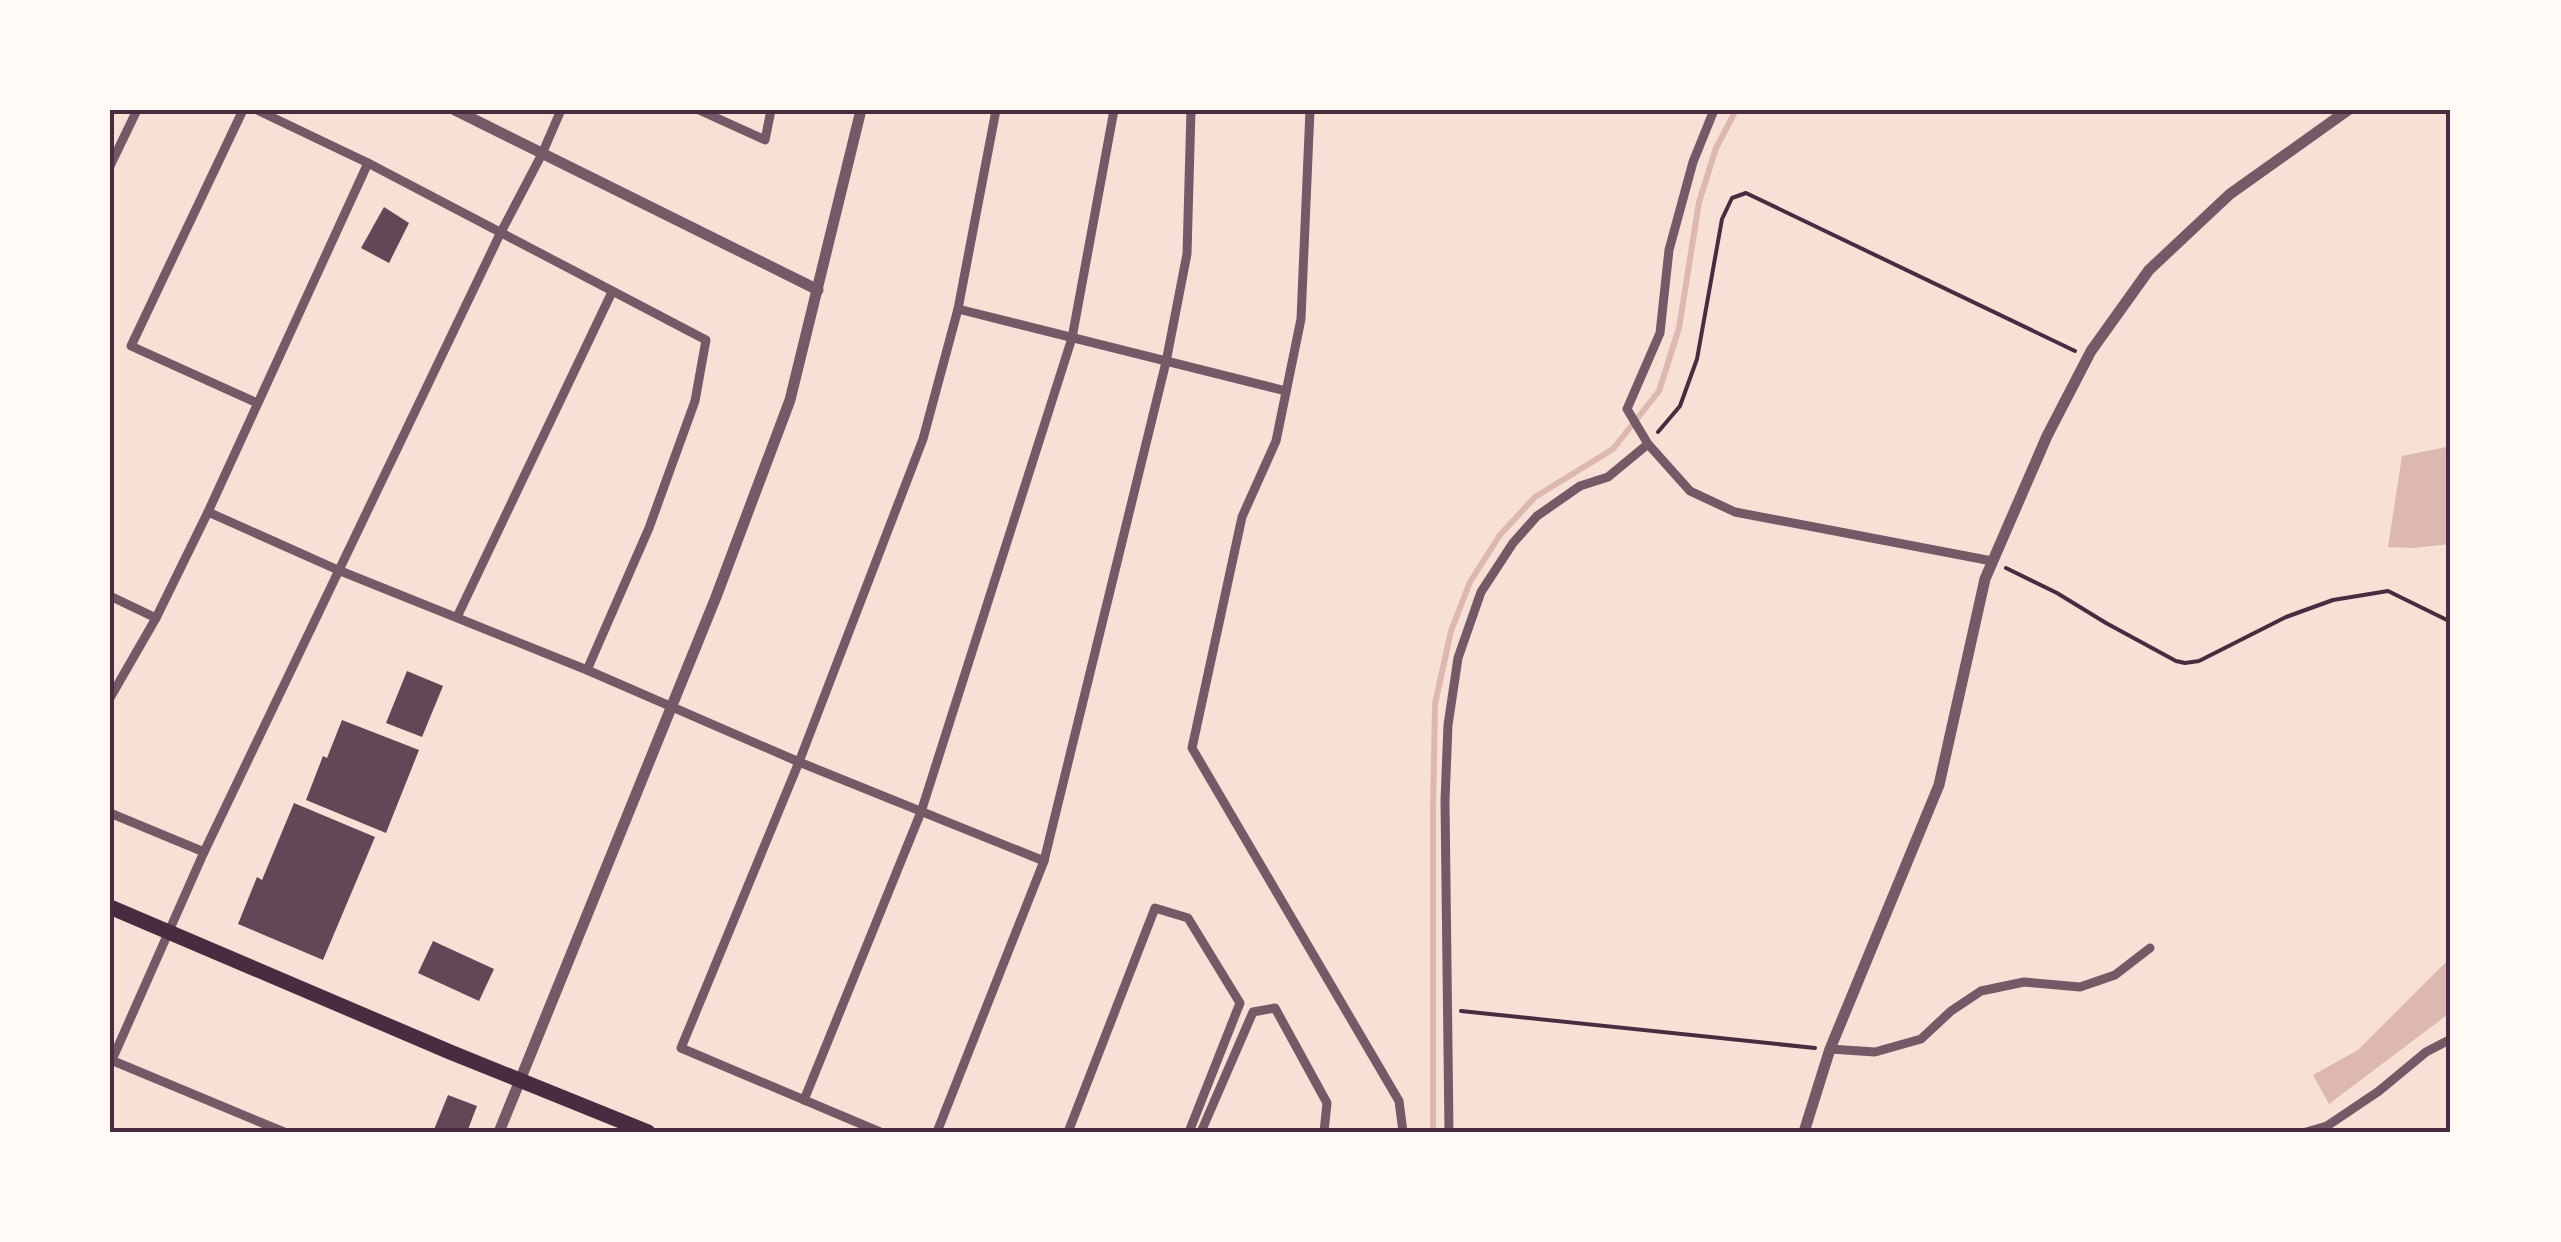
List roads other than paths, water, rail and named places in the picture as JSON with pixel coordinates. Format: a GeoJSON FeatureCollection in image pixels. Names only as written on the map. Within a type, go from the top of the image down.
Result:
{"type":"FeatureCollection","features":[{"type":"Feature","properties":{"kind":"main road"},"geometry":{"type":"LineString","coordinates":[[110,907],[648,1132]]}},
{"type":"Feature","properties":{"kind":"street"},"geometry":{"type":"LineString","coordinates":[[110,166],[137,110]]}},
{"type":"Feature","properties":{"kind":"street"},"geometry":{"type":"LineString","coordinates":[[244,110],[132,346],[257,404]]}},
{"type":"Feature","properties":{"kind":"street"},"geometry":{"type":"LineString","coordinates":[[257,110],[368,163],[706,340],[695,401],[650,528],[587,670]]}},
{"type":"Feature","properties":{"kind":"street"},"geometry":{"type":"LineString","coordinates":[[455,110],[818,290]]}},
{"type":"Feature","properties":{"kind":"street"},"geometry":{"type":"LineString","coordinates":[[284,1132],[266,1129],[111,1060],[204,852],[561,110]]}},
{"type":"Feature","properties":{"kind":"street"},"geometry":{"type":"LineString","coordinates":[[699,110],[765,140],[772,110]]}},
{"type":"Feature","properties":{"kind":"street"},"geometry":{"type":"LineString","coordinates":[[498,1132],[716,597],[790,400],[861,110]]}},
{"type":"Feature","properties":{"kind":"street"},"geometry":{"type":"LineString","coordinates":[[880,1132],[681,1048],[798,762],[923,439],[958,309],[996,110]]}},
{"type":"Feature","properties":{"kind":"street"},"geometry":{"type":"LineString","coordinates":[[804,1100],[921,812],[1072,338],[1114,110]]}},
{"type":"Feature","properties":{"kind":"street"},"geometry":{"type":"LineString","coordinates":[[938,1132],[1044,862],[1166,362],[1187,254],[1191,110]]}},
{"type":"Feature","properties":{"kind":"street"},"geometry":{"type":"LineString","coordinates":[[1310,110],[1302,318],[1276,441],[1242,518],[1192,748],[1399,1101],[1403,1132]]}},
{"type":"Feature","properties":{"kind":"street"},"geometry":{"type":"LineString","coordinates":[[1714,110],[1693,162],[1669,250],[1660,332],[1627,410],[1648,444],[1690,491],[1735,512],[1992,561]]}},
{"type":"Feature","properties":{"kind":"street"},"geometry":{"type":"LineString","coordinates":[[1804,1132],[1830,1049],[1939,785],[1985,579],[2048,436],[2088,358],[2149,270],[2230,194],[2348,110]]}},
{"type":"Feature","properties":{"kind":"street"},"geometry":{"type":"LineString","coordinates":[[110,698],[156,618],[208,512],[368,163]]}},
{"type":"Feature","properties":{"kind":"street"},"geometry":{"type":"LineString","coordinates":[[457,618],[612,292]]}},
{"type":"Feature","properties":{"kind":"street"},"geometry":{"type":"LineString","coordinates":[[958,309],[1286,391]]}},
{"type":"Feature","properties":{"kind":"street"},"geometry":{"type":"LineString","coordinates":[[1449,1132],[1444,858],[1448,724],[1458,658],[1470,619],[1494,570],[1538,516],[1580,486],[1608,476],[1648,444]]}},
{"type":"Feature","properties":{"kind":"street"},"geometry":{"type":"LineString","coordinates":[[208,512],[338,570],[1044,862]]}},
{"type":"Feature","properties":{"kind":"street"},"geometry":{"type":"LineString","coordinates":[[110,596],[156,618]]}},
{"type":"Feature","properties":{"kind":"street"},"geometry":{"type":"LineString","coordinates":[[110,813],[204,852]]}},
{"type":"Feature","properties":{"kind":"street"},"geometry":{"type":"LineString","coordinates":[[1068,1132],[1155,908],[1188,918],[1240,1004],[1189,1132]]}},
{"type":"Feature","properties":{"kind":"street"},"geometry":{"type":"LineString","coordinates":[[1830,1049],[1875,1052],[1921,1039],[1981,992],[2024,982],[2080,987],[2115,975],[2150,948]]}},
{"type":"Feature","properties":{"kind":"street"},"geometry":{"type":"LineString","coordinates":[[1201,1132],[1253,1012],[1275,1008],[1327,1104],[1324,1132]]}},
{"type":"Feature","properties":{"kind":"street"},"geometry":{"type":"LineString","coordinates":[[2306,1132],[2325,1129],[2426,1052],[2451,1039]]}},
{"type":"Feature","properties":{"kind":"waterway"},"geometry":{"type":"LineString","coordinates":[[1433,1132],[1435,704],[1451,631],[1470,582],[1500,535],[1535,497],[1613,449],[1659,391],[1679,328],[1699,202],[1716,148],[1736,110]]}}]}
